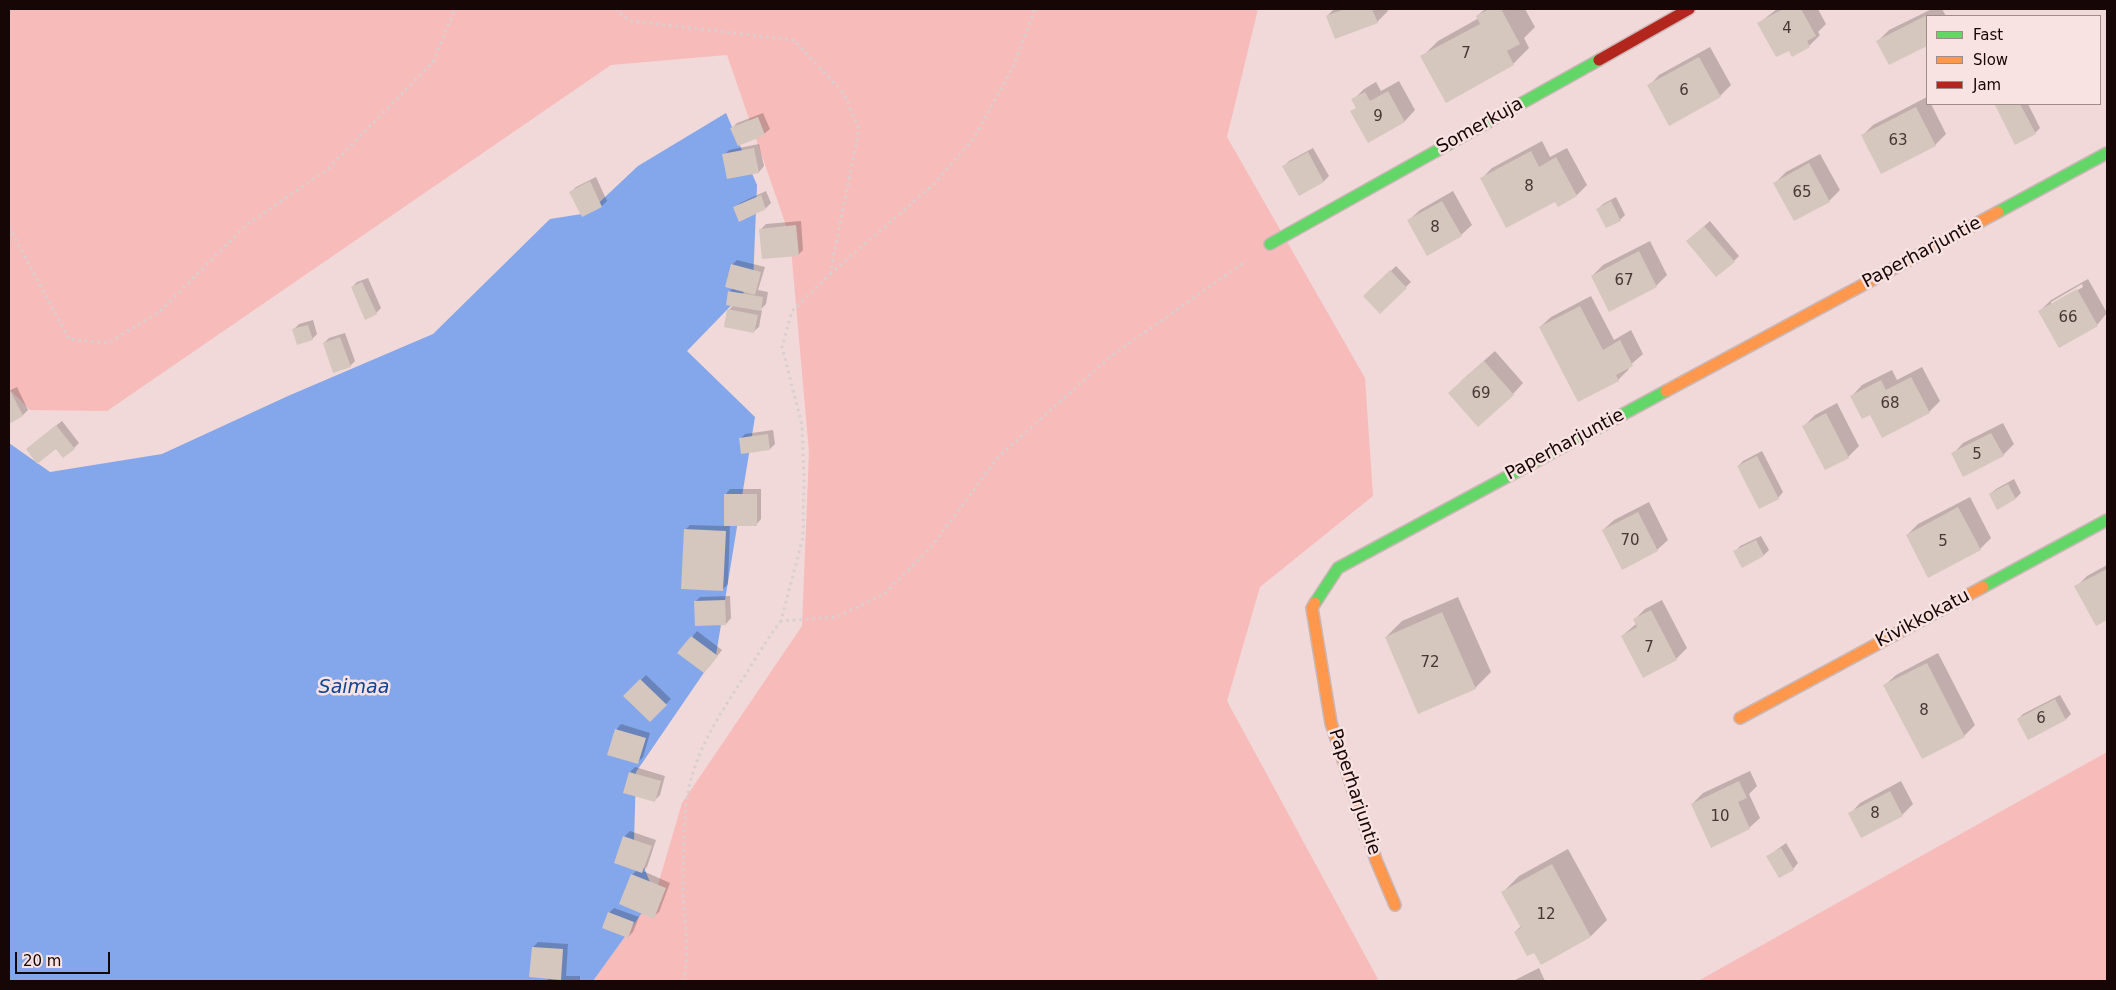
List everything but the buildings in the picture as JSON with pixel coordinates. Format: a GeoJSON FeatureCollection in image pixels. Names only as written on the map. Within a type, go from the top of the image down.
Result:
{"type":"FeatureCollection","features":[{"type":"Feature","properties":{"kind":"street","name":"Somerkuja"},"geometry":{"type":"LineString","coordinates":[[1270,244],[1689,9]]}},
{"type":"Feature","properties":{"kind":"street","name":"Paperharjuntie"},"geometry":{"type":"LineString","coordinates":[[1395,905],[1376,860],[1330,722],[1312,608],[1338,568],[2107,153]]}},
{"type":"Feature","properties":{"kind":"street","name":"Kivikkokatu"},"geometry":{"type":"LineString","coordinates":[[1740,718],[2107,520]]}},
{"type":"Feature","properties":{"kind":"path"},"geometry":{"type":"LineString","coordinates":[[9,227],[69,339],[108,343],[158,312],[246,225],[328,169],[434,62],[455,9]]}},
{"type":"Feature","properties":{"kind":"path"},"geometry":{"type":"LineString","coordinates":[[615,9],[630,21],[794,40],[844,94],[859,129],[830,274]]}},
{"type":"Feature","properties":{"kind":"path"},"geometry":{"type":"LineString","coordinates":[[683,981],[687,967],[682,899],[684,816],[694,769],[720,711],[748,670],[764,642],[781,621],[803,537],[804,479],[802,425],[782,347],[792,311],[830,274],[934,184],[974,138],[1012,67],[1034,9]]}},
{"type":"Feature","properties":{"kind":"path"},"geometry":{"type":"LineString","coordinates":[[781,621],[837,616],[884,594],[932,546],[998,456],[1110,357],[1270,244]]}},
{"type":"Feature","properties":{"kind":"shaded area"},"geometry":{"type":"Polygon","coordinates":[[[9,9],[1258,9],[1227,137],[1365,378],[1373,496],[1260,587],[1227,701],[1379,981],[593,981],[655,895],[682,803],[802,626],[809,452],[790,237],[727,55],[611,65],[107,411],[30,410],[9,389],[9,9]]]}},
{"type":"Feature","properties":{"kind":"shaded area"},"geometry":{"type":"Polygon","coordinates":[[[2107,752],[2107,981],[1698,981],[2107,752]]]}},
{"type":"Feature","properties":{"kind":"water","name":"Saimaa"},"geometry":{"type":"Polygon","coordinates":[[[726,113],[757,185],[753,283],[687,351],[755,417],[716,655],[636,772],[634,842],[655,895],[593,981],[9,981],[9,443],[50,472],[162,454],[288,396],[433,334],[550,219],[588,213],[638,166],[726,113]]]}},
{"type":"Feature","properties":{"kind":"traffic: fast"},"geometry":{"type":"LineString","coordinates":[[1270,244],[1599,60]]}},
{"type":"Feature","properties":{"kind":"traffic: fast"},"geometry":{"type":"LineString","coordinates":[[1998,212],[2107,153]]}},
{"type":"Feature","properties":{"kind":"traffic: fast"},"geometry":{"type":"LineString","coordinates":[[1315,603],[1338,568],[1666,391]]}},
{"type":"Feature","properties":{"kind":"traffic: fast"},"geometry":{"type":"LineString","coordinates":[[1983,587],[2107,520]]}},
{"type":"Feature","properties":{"kind":"traffic: slow"},"geometry":{"type":"LineString","coordinates":[[1666,391],[1998,212]]}},
{"type":"Feature","properties":{"kind":"traffic: slow"},"geometry":{"type":"LineString","coordinates":[[1740,718],[1983,587]]}},
{"type":"Feature","properties":{"kind":"traffic: slow"},"geometry":{"type":"LineString","coordinates":[[1315,603],[1312,608],[1331,723],[1376,860],[1395,905]]}},
{"type":"Feature","properties":{"kind":"traffic: jam"},"geometry":{"type":"LineString","coordinates":[[1599,60],[1689,9]]}}]}
